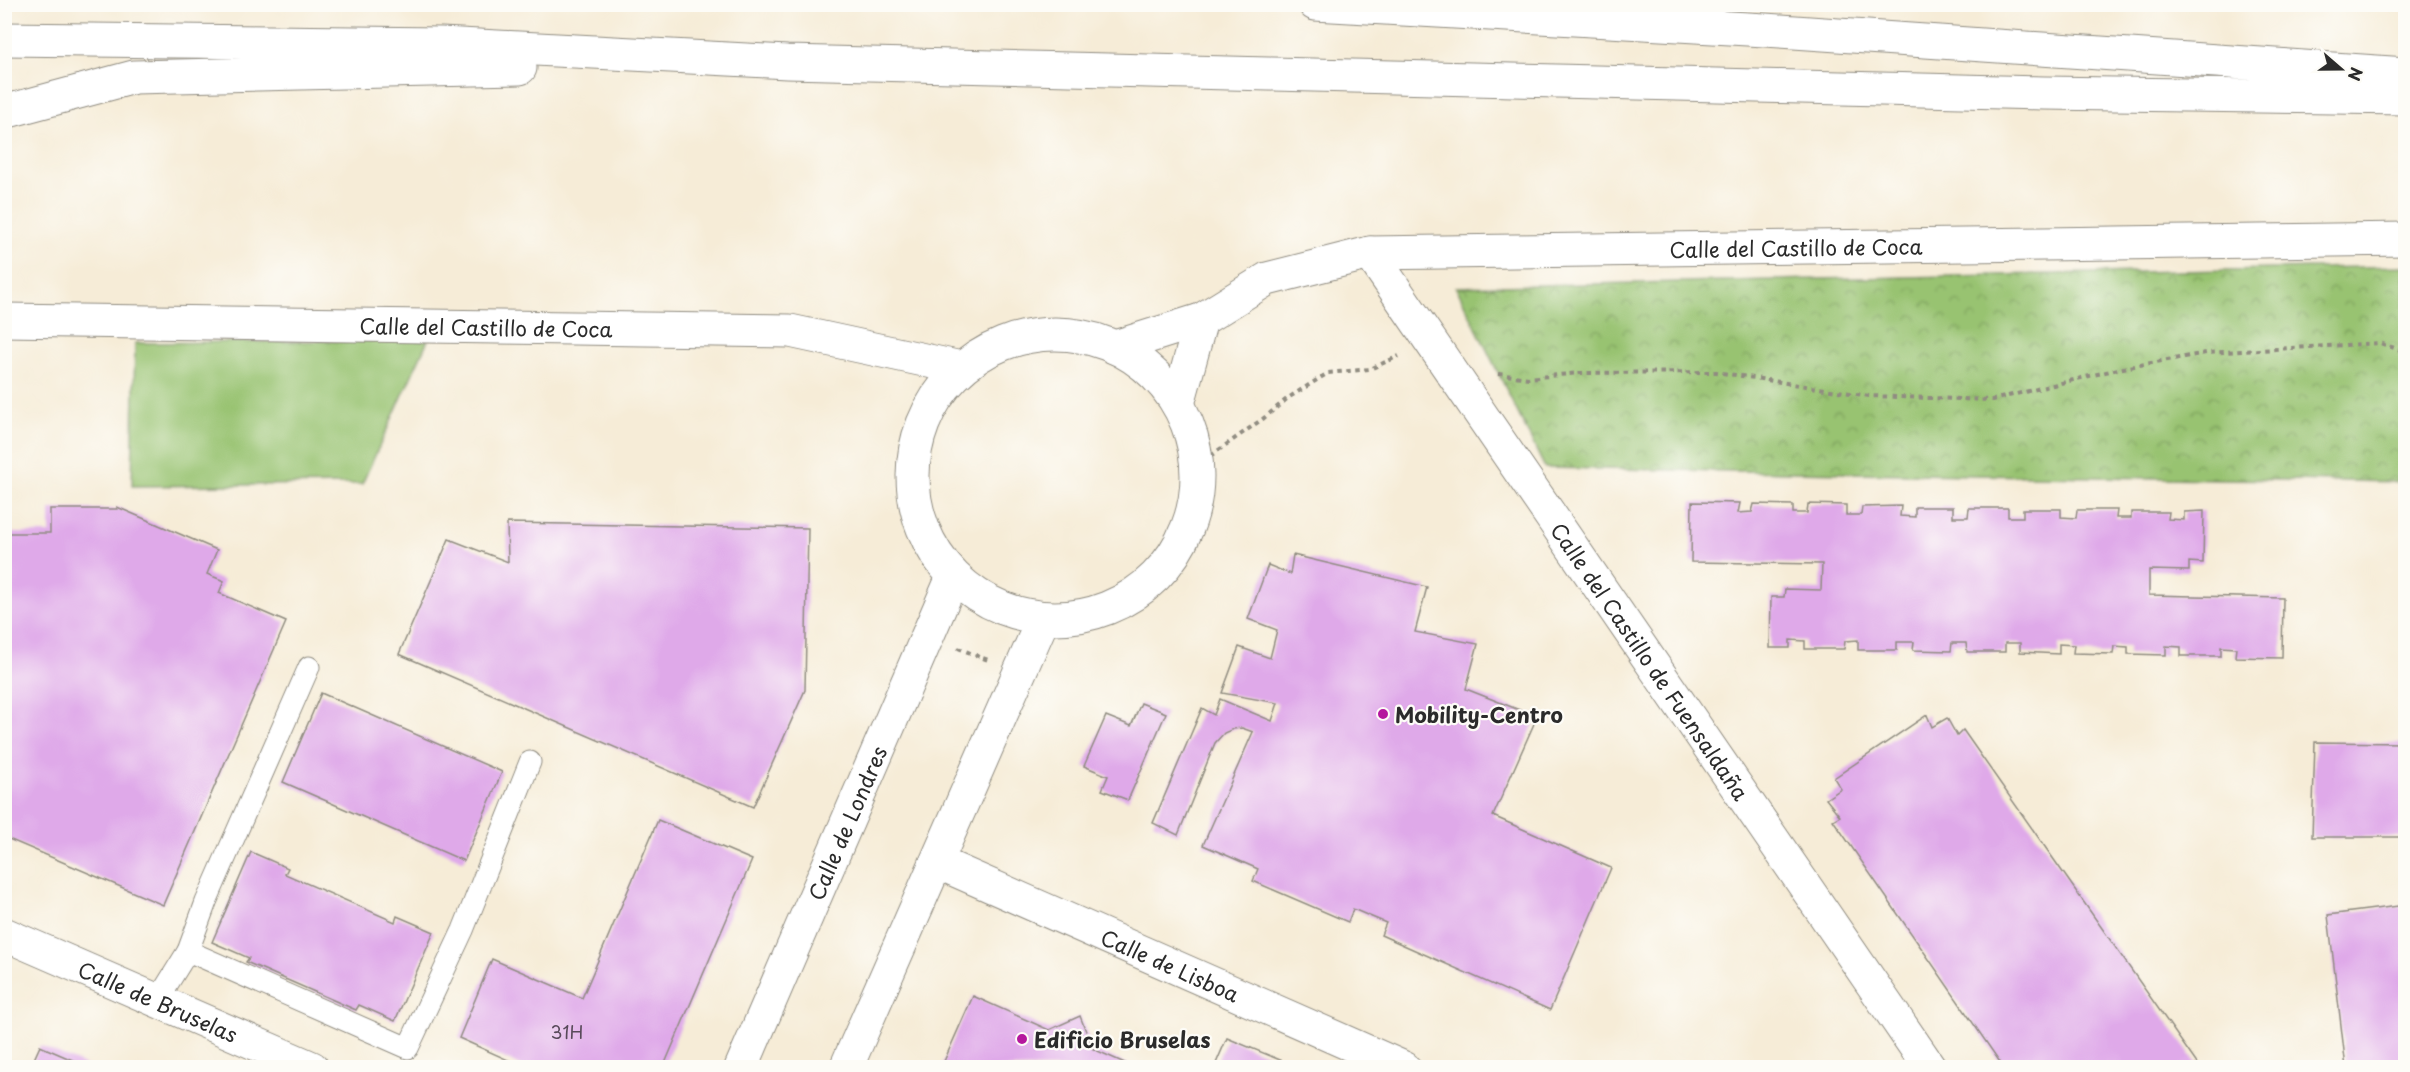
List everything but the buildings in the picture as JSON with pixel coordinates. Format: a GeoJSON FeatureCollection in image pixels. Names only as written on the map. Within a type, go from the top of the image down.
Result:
{"type":"FeatureCollection","features":[{"type":"Feature","properties":{"kind":"main road"},"geometry":{"type":"LineString","coordinates":[[1314,4],[1765,30],[2406,74]]}},
{"type":"Feature","properties":{"kind":"main road"},"geometry":{"type":"LineString","coordinates":[[4,39],[441,44],[787,62],[2044,93],[2406,98]]}},
{"type":"Feature","properties":{"kind":"main road"},"geometry":{"type":"LineString","coordinates":[[4,112],[134,77],[787,62]]}},
{"type":"Feature","properties":{"kind":"main road","name":"Calle del Castillo de Coca"},"geometry":{"type":"LineString","coordinates":[[1116,346],[1202,320],[1267,279],[1370,253],[2406,239]]}},
{"type":"Feature","properties":{"kind":"main road","name":"Calle del Castillo de Fuensaldaña"},"geometry":{"type":"LineString","coordinates":[[1370,253],[1930,1068]]}},
{"type":"Feature","properties":{"kind":"main road","name":"Calle del Castillo de Coca"},"geometry":{"type":"LineString","coordinates":[[4,320],[790,331],[961,368]]}},
{"type":"Feature","properties":{"kind":"main road"},"geometry":{"type":"LineString","coordinates":[[1178,404],[1202,320]]}},
{"type":"Feature","properties":{"kind":"main road"},"geometry":{"type":"LineString","coordinates":[[1035,334],[1077,335],[1116,346],[1151,370],[1178,404],[1196,453],[1195,504],[1176,553],[1141,591],[1094,614],[1043,619],[994,607],[953,577],[926,539],[912,494],[915,447],[931,404],[961,368],[996,346],[1035,334]]}},
{"type":"Feature","properties":{"kind":"main road","name":"Calle de Londres"},"geometry":{"type":"LineString","coordinates":[[741,1068],[953,577]]}},
{"type":"Feature","properties":{"kind":"main road"},"geometry":{"type":"LineString","coordinates":[[846,1068],[1043,619]]}},
{"type":"Feature","properties":{"kind":"main road","name":"Calle de Lisboa"},"geometry":{"type":"LineString","coordinates":[[937,862],[1404,1068]]}},
{"type":"Feature","properties":{"kind":"main road","name":"Calle de Bruselas"},"geometry":{"type":"LineString","coordinates":[[4,934],[312,1068]]}},
{"type":"Feature","properties":{"kind":"lane"},"geometry":{"type":"LineString","coordinates":[[157,1000],[188,951],[206,902],[309,667]]}},
{"type":"Feature","properties":{"kind":"lane"},"geometry":{"type":"LineString","coordinates":[[188,951],[408,1048],[464,930],[530,762]]}},
{"type":"Feature","properties":{"kind":"path"},"geometry":{"type":"LineString","coordinates":[[1196,466],[1264,418],[1288,398],[1328,373],[1370,369],[1431,341]]}},
{"type":"Feature","properties":{"kind":"path"},"geometry":{"type":"LineString","coordinates":[[1489,370],[1499,375],[1529,378],[1579,373],[1716,372],[1869,396],[1992,400],[2118,369],[2206,353],[2380,343],[2406,352]]}},
{"type":"Feature","properties":{"kind":"path"},"geometry":{"type":"LineString","coordinates":[[927,635],[1020,673]]}},
{"type":"Feature","properties":{"kind":"green space"},"geometry":{"type":"Polygon","coordinates":[[[2405,266],[2405,482],[1545,468],[1456,287],[2405,266]]]}},
{"type":"Feature","properties":{"kind":"green space"},"geometry":{"type":"Polygon","coordinates":[[[428,340],[362,484],[132,486],[135,343],[428,340]]]}},
{"type":"Feature","properties":{"kind":"place","name":"Mobility-Centro"},"geometry":{"type":"Point","coordinates":[1383,714]}},
{"type":"Feature","properties":{"kind":"place","name":"Edificio Bruselas"},"geometry":{"type":"Point","coordinates":[1022,1039]}}]}
